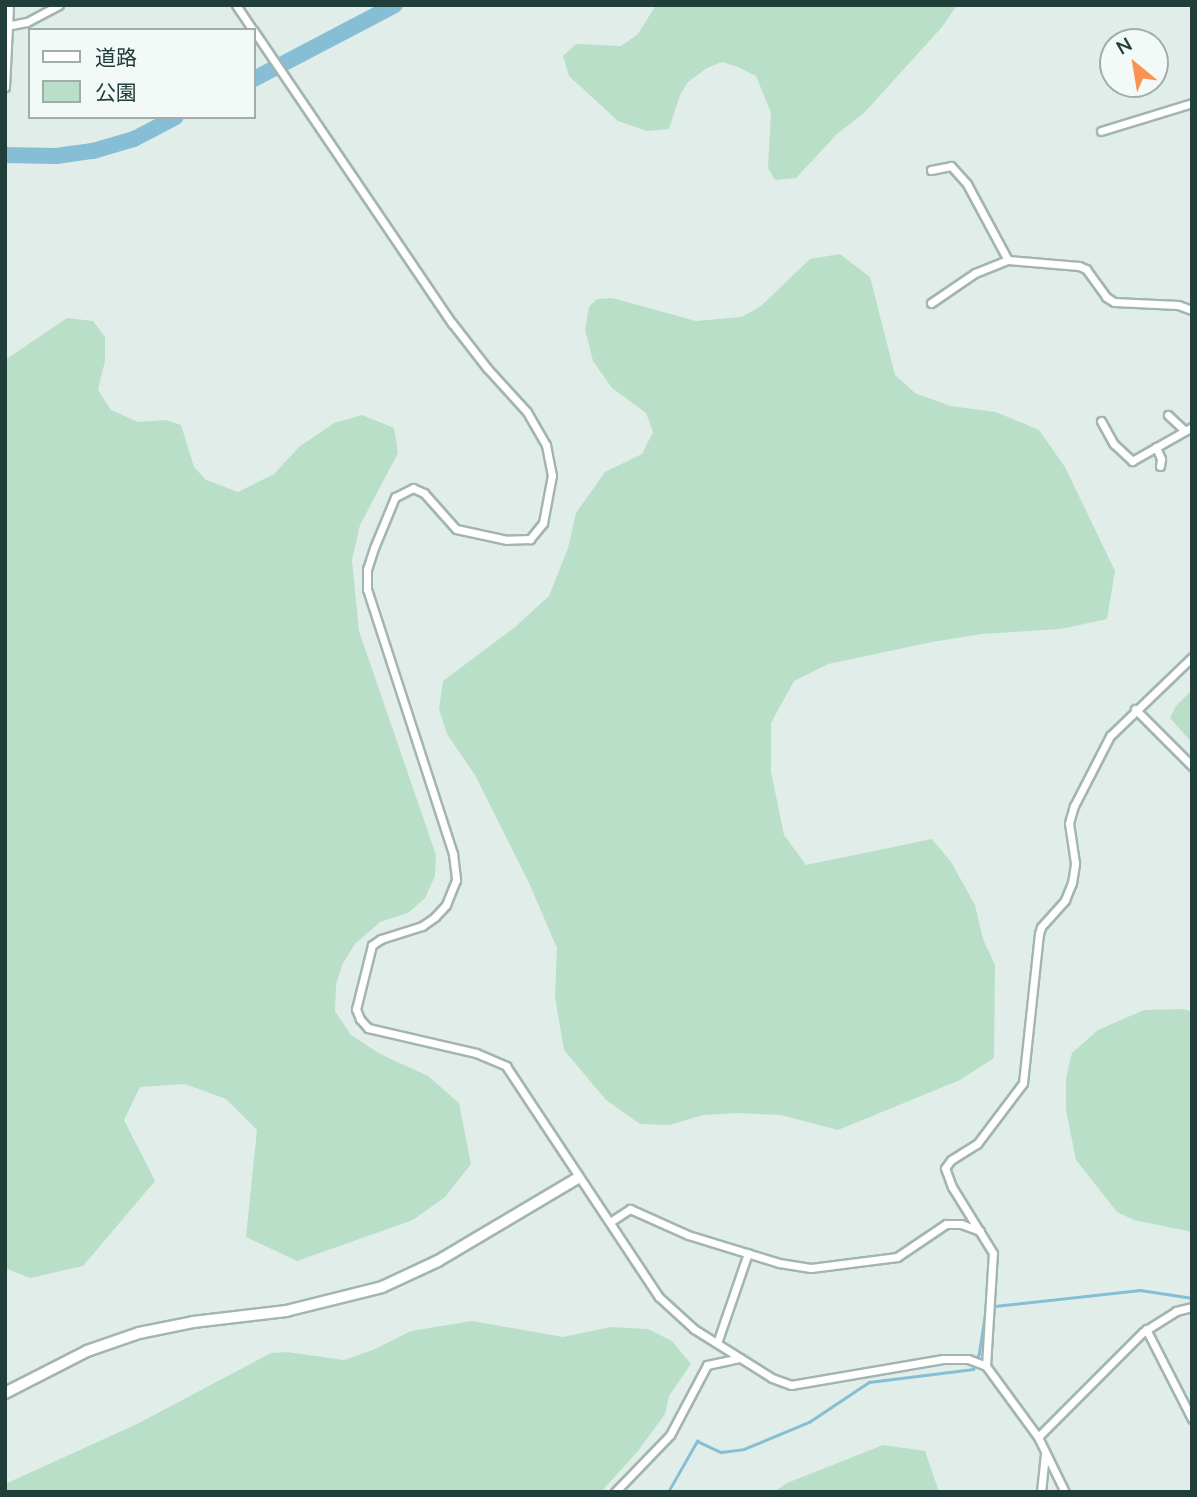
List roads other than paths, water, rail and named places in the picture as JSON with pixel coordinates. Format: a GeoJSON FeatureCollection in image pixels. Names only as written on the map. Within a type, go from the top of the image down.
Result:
{"type":"FeatureCollection","features":[{"type":"Feature","properties":{"kind":"street"},"geometry":{"type":"LineString","coordinates":[[5,87],[9,5]]}},
{"type":"Feature","properties":{"kind":"street"},"geometry":{"type":"LineString","coordinates":[[8,26],[27,22],[59,5]]}},
{"type":"Feature","properties":{"kind":"street"},"geometry":{"type":"LineString","coordinates":[[236,5],[251,28]]}},
{"type":"Feature","properties":{"kind":"street"},"geometry":{"type":"LineString","coordinates":[[256,36],[452,323],[486,368],[527,412],[546,445],[551,475],[543,523],[530,538],[507,540],[456,528],[424,494],[413,488],[395,497],[374,548],[367,569],[367,589],[453,854],[456,880],[446,905],[435,917],[422,926],[381,939],[372,945],[356,1009],[368,1028],[476,1053],[506,1066],[578,1178],[667,1307],[717,1343],[772,1378],[791,1384],[943,1359],[968,1359],[986,1366],[1038,1437],[1065,1492]]}},
{"type":"Feature","properties":{"kind":"street"},"geometry":{"type":"LineString","coordinates":[[1101,131],[1192,103]]}},
{"type":"Feature","properties":{"kind":"street"},"geometry":{"type":"LineString","coordinates":[[931,170],[951,166],[967,184],[1008,260]]}},
{"type":"Feature","properties":{"kind":"street"},"geometry":{"type":"LineString","coordinates":[[931,303],[975,273],[1008,260],[1069,263],[1086,269],[1106,297],[1114,302],[1178,305],[1192,310]]}},
{"type":"Feature","properties":{"kind":"street"},"geometry":{"type":"LineString","coordinates":[[1101,421],[1114,444],[1132,461],[1188,429],[1168,415]]}},
{"type":"Feature","properties":{"kind":"street"},"geometry":{"type":"LineString","coordinates":[[1156,447],[1161,459],[1160,466]]}},
{"type":"Feature","properties":{"kind":"street"},"geometry":{"type":"LineString","coordinates":[[986,1366],[993,1253],[952,1187],[945,1168],[951,1160],[976,1144],[1023,1083],[1039,934],[1041,927],[1065,900],[1072,883],[1075,863],[1069,823],[1074,806],[1110,736],[1192,657]]}},
{"type":"Feature","properties":{"kind":"street"},"geometry":{"type":"LineString","coordinates":[[1135,709],[1192,766]]}},
{"type":"Feature","properties":{"kind":"street"},"geometry":{"type":"LineString","coordinates":[[5,1393],[87,1351],[139,1333],[308,1307],[392,1283],[438,1261],[578,1178]]}},
{"type":"Feature","properties":{"kind":"street"},"geometry":{"type":"LineString","coordinates":[[610,1222],[630,1209],[688,1236],[779,1263],[818,1268],[897,1257],[946,1224],[961,1224],[981,1231]]}},
{"type":"Feature","properties":{"kind":"street"},"geometry":{"type":"LineString","coordinates":[[717,1343],[748,1253]]}},
{"type":"Feature","properties":{"kind":"street"},"geometry":{"type":"LineString","coordinates":[[1038,1437],[1146,1329],[1169,1314],[1192,1307]]}},
{"type":"Feature","properties":{"kind":"street"},"geometry":{"type":"LineString","coordinates":[[1146,1329],[1192,1419]]}},
{"type":"Feature","properties":{"kind":"street"},"geometry":{"type":"LineString","coordinates":[[615,1492],[670,1435],[707,1365],[740,1358]]}},
{"type":"Feature","properties":{"kind":"street"},"geometry":{"type":"LineString","coordinates":[[1041,1492],[1045,1452]]}},
{"type":"Feature","properties":{"kind":"waterway"},"geometry":{"type":"LineString","coordinates":[[256,78],[395,5]]}},
{"type":"Feature","properties":{"kind":"waterway"},"geometry":{"type":"LineString","coordinates":[[5,155],[56,156],[93,151],[134,139],[172,119]]}},
{"type":"Feature","properties":{"kind":"waterway"},"geometry":{"type":"LineString","coordinates":[[668,1492],[697,1441],[721,1452],[744,1449],[809,1422],[869,1382],[973,1369],[979,1353],[986,1307],[1140,1290],[1192,1298]]}}]}
